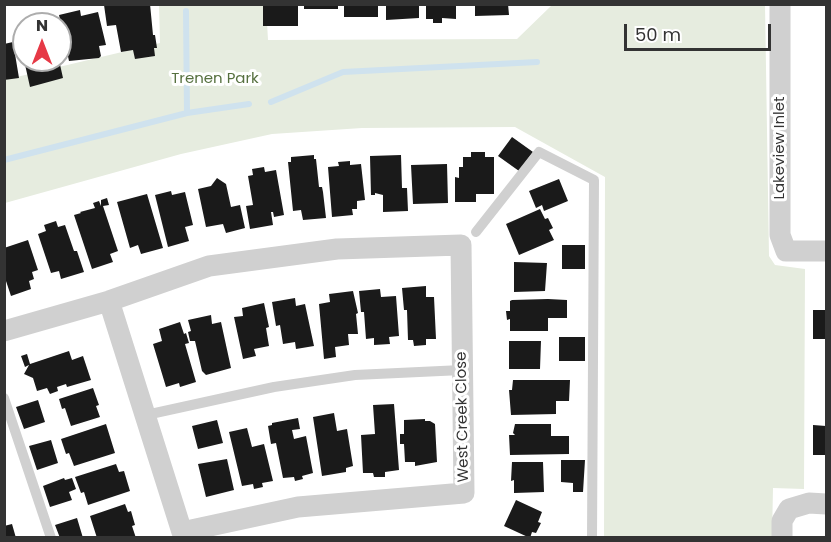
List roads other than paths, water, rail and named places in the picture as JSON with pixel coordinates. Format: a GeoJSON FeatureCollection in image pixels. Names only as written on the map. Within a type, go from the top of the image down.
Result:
{"type":"FeatureCollection","features":[{"type":"Feature","properties":{"kind":"street","name":"Lakeview Inlet"},"geometry":{"type":"LineString","coordinates":[[780,4],[780,236],[786,250],[826,251]]}},
{"type":"Feature","properties":{"kind":"street","name":"West Creek Close"},"geometry":{"type":"LineString","coordinates":[[4,331],[109,301],[209,266],[337,249],[461,245],[464,493],[298,507],[182,532],[109,301]]}},
{"type":"Feature","properties":{"kind":"street"},"geometry":{"type":"LineString","coordinates":[[782,537],[782,521],[789,508],[809,503],[826,504]]}},
{"type":"Feature","properties":{"kind":"lane"},"geometry":{"type":"LineString","coordinates":[[476,232],[539,152],[594,180],[592,537]]}},
{"type":"Feature","properties":{"kind":"lane"},"geometry":{"type":"LineString","coordinates":[[146,416],[274,387],[355,375],[462,370]]}},
{"type":"Feature","properties":{"kind":"lane"},"geometry":{"type":"LineString","coordinates":[[4,398],[51,537]]}},
{"type":"Feature","properties":{"kind":"waterway"},"geometry":{"type":"LineString","coordinates":[[186,11],[187,113]]}},
{"type":"Feature","properties":{"kind":"waterway"},"geometry":{"type":"LineString","coordinates":[[271,102],[343,72],[537,62]]}},
{"type":"Feature","properties":{"kind":"waterway"},"geometry":{"type":"LineString","coordinates":[[4,160],[187,113],[249,104]]}},
{"type":"Feature","properties":{"kind":"park label","name":"Trenen Park"},"geometry":{"type":"Point","coordinates":[215,79]}}]}
